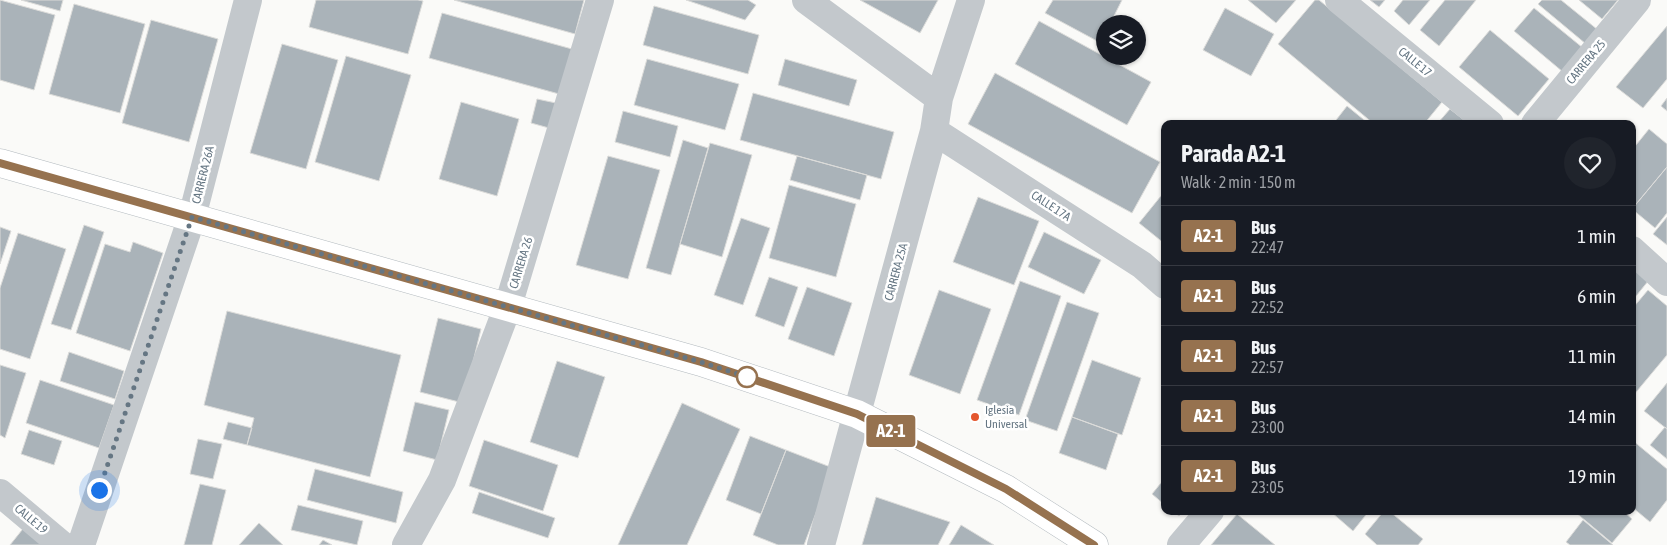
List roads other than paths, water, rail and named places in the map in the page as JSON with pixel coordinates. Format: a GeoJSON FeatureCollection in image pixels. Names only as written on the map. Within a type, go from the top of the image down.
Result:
{"type":"FeatureCollection","features":[{"type":"Feature","properties":{"kind":"main road"},"geometry":{"type":"LineString","coordinates":[[0,162],[701,362],[857,414],[1006,489],[1094,545]]}},
{"type":"Feature","properties":{"kind":"street","name":"CARRERA 26A"},"geometry":{"type":"LineString","coordinates":[[80,545],[192,217],[248,0]]}},
{"type":"Feature","properties":{"kind":"street","name":"CARRERA 26"},"geometry":{"type":"LineString","coordinates":[[406,545],[442,480],[508,306],[600,0]]}},
{"type":"Feature","properties":{"kind":"street"},"geometry":{"type":"LineString","coordinates":[[806,0],[939,98]]}},
{"type":"Feature","properties":{"kind":"street","name":"CARRERA 25A"},"geometry":{"type":"LineString","coordinates":[[821,545],[934,130],[939,98],[971,0]]}},
{"type":"Feature","properties":{"kind":"street","name":"CALLE 17"},"geometry":{"type":"LineString","coordinates":[[1339,0],[1485,120]]}},
{"type":"Feature","properties":{"kind":"street","name":"CARRERA 25"},"geometry":{"type":"LineString","coordinates":[[1538,120],[1637,0]]}},
{"type":"Feature","properties":{"kind":"street","name":"CALLE 17A"},"geometry":{"type":"LineString","coordinates":[[934,130],[1142,266],[1161,282]]}},
{"type":"Feature","properties":{"kind":"street"},"geometry":{"type":"LineString","coordinates":[[1636,254],[1667,282]]}},
{"type":"Feature","properties":{"kind":"street","name":"CALLE 19"},"geometry":{"type":"LineString","coordinates":[[0,493],[62,545]]}},
{"type":"Feature","properties":{"kind":"street"},"geometry":{"type":"LineString","coordinates":[[1181,545],[1207,515]]}},
{"type":"Feature","properties":{"kind":"place","name":"Iglesia Universal"},"geometry":{"type":"Point","coordinates":[975,417]}}]}
